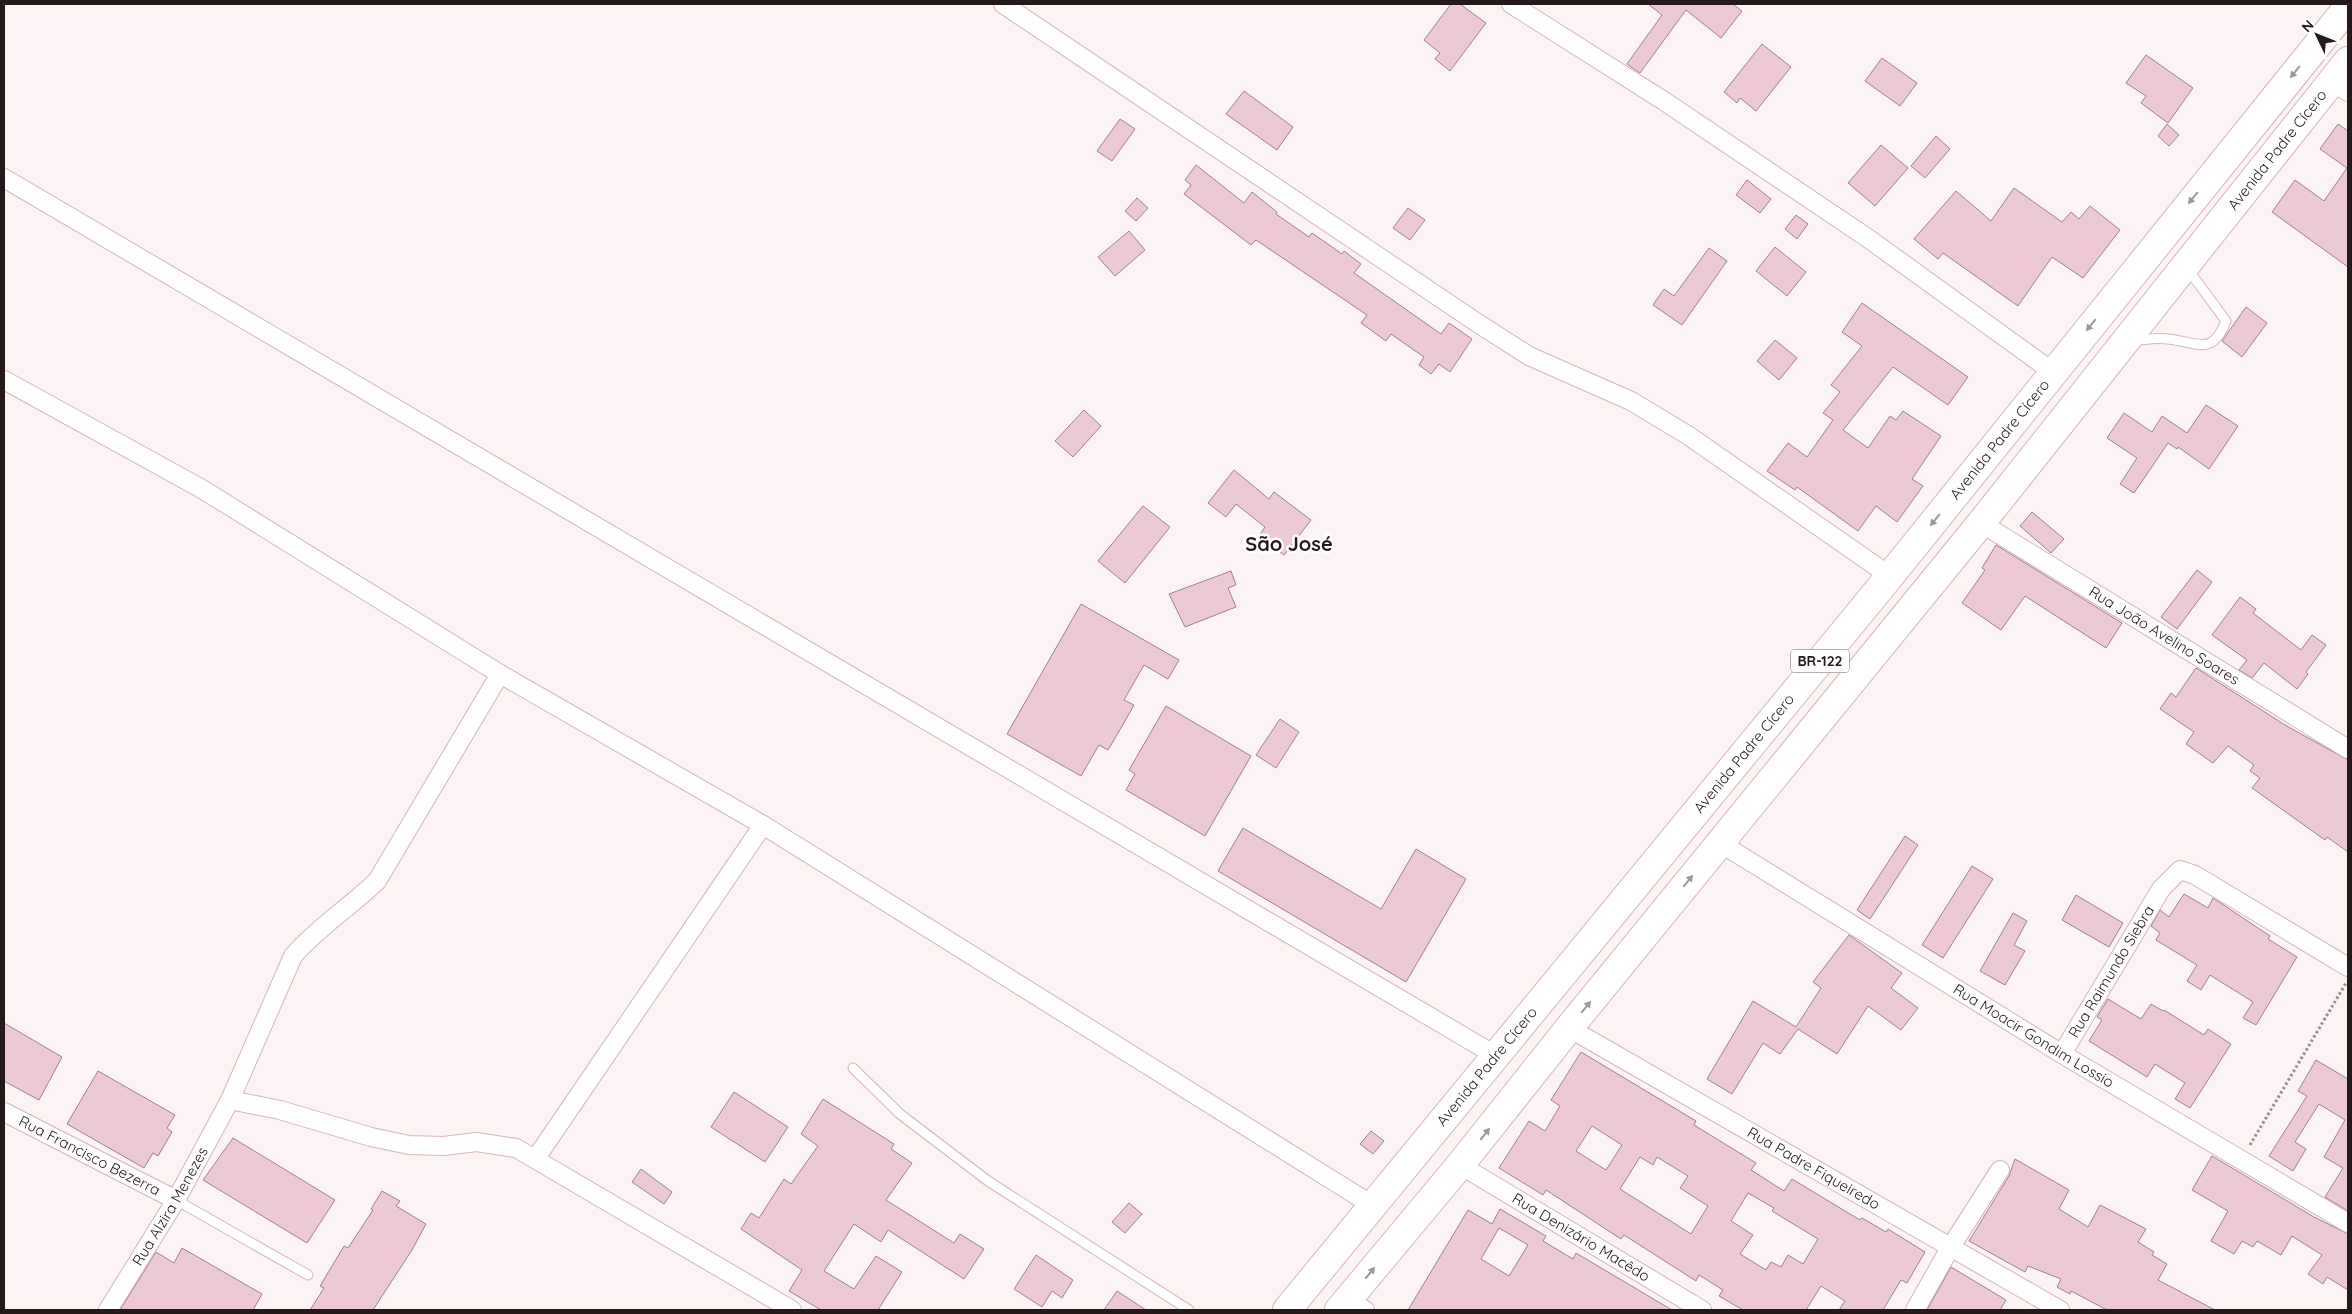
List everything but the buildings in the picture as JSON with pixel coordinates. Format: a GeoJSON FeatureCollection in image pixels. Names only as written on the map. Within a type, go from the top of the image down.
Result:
{"type":"FeatureCollection","features":[{"type":"Feature","properties":{"kind":"highway","name":"Avenida Padre Cícero"},"geometry":{"type":"LineString","coordinates":[[1288,1310],[1372,1205],[1890,576],[2348,7]]}},
{"type":"Feature","properties":{"kind":"highway","name":"Avenida Padre Cícero"},"geometry":{"type":"LineString","coordinates":[[1350,1307],[1460,1164],[1569,1028],[1981,523],[2186,266],[2343,78]]}},
{"type":"Feature","properties":{"kind":"street"},"geometry":{"type":"LineString","coordinates":[[1003,4],[1476,322],[1529,356],[1631,401],[1689,436],[1890,576]]}},
{"type":"Feature","properties":{"kind":"street"},"geometry":{"type":"LineString","coordinates":[[1512,4],[1664,102],[1869,239],[2053,372]]}},
{"type":"Feature","properties":{"kind":"street"},"geometry":{"type":"LineString","coordinates":[[4,178],[1495,1056]]}},
{"type":"Feature","properties":{"kind":"street"},"geometry":{"type":"LineString","coordinates":[[4,380],[202,489],[500,674],[763,825],[1372,1205]]}},
{"type":"Feature","properties":{"kind":"street","name":"Rua João Avelino Soares"},"geometry":{"type":"LineString","coordinates":[[1981,523],[2348,749]]}},
{"type":"Feature","properties":{"kind":"street","name":"Rua Alzira Menezes"},"geometry":{"type":"LineString","coordinates":[[108,1310],[176,1200],[230,1100],[293,956],[307,939],[350,906],[377,881],[500,674]]}},
{"type":"Feature","properties":{"kind":"street"},"geometry":{"type":"LineString","coordinates":[[536,1158],[763,825]]}},
{"type":"Feature","properties":{"kind":"street","name":"Rua Moacir Gondim Lossio"},"geometry":{"type":"LineString","coordinates":[[1720,843],[2062,1054],[2348,1223]]}},
{"type":"Feature","properties":{"kind":"street","name":"Rua Raimundo Siebra"},"geometry":{"type":"LineString","coordinates":[[2062,1054],[2161,889],[2180,870],[2195,875],[2348,967]]}},
{"type":"Feature","properties":{"kind":"street","name":"Rua Padre Fiqueiredo"},"geometry":{"type":"LineString","coordinates":[[1569,1028],[2060,1310]]}},
{"type":"Feature","properties":{"kind":"street"},"geometry":{"type":"LineString","coordinates":[[230,1100],[280,1110],[371,1137],[409,1145],[444,1146],[476,1142],[496,1143],[516,1148],[792,1310]]}},
{"type":"Feature","properties":{"kind":"street","name":"Rua Francisco Bezerra"},"geometry":{"type":"LineString","coordinates":[[4,1112],[176,1200]]}},
{"type":"Feature","properties":{"kind":"street","name":"Rua Denizário Macêdo"},"geometry":{"type":"LineString","coordinates":[[1460,1164],[1702,1310]]}},
{"type":"Feature","properties":{"kind":"street"},"geometry":{"type":"LineString","coordinates":[[1915,1310],[1950,1248],[2000,1170]]}},
{"type":"Feature","properties":{"kind":"lane"},"geometry":{"type":"LineString","coordinates":[[2125,342],[2166,338],[2206,346],[2213,343],[2221,335],[2226,322],[2186,266]]}},
{"type":"Feature","properties":{"kind":"lane"},"geometry":{"type":"LineString","coordinates":[[853,1068],[900,1114],[988,1180],[1189,1310]]}},
{"type":"Feature","properties":{"kind":"lane"},"geometry":{"type":"LineString","coordinates":[[176,1200],[308,1275]]}},
{"type":"Feature","properties":{"kind":"path"},"geometry":{"type":"LineString","coordinates":[[2241,1161],[2348,978]]}},
{"type":"Feature","properties":{"kind":"district","name":"São José"},"geometry":{"type":"Point","coordinates":[1289,544]}}]}
